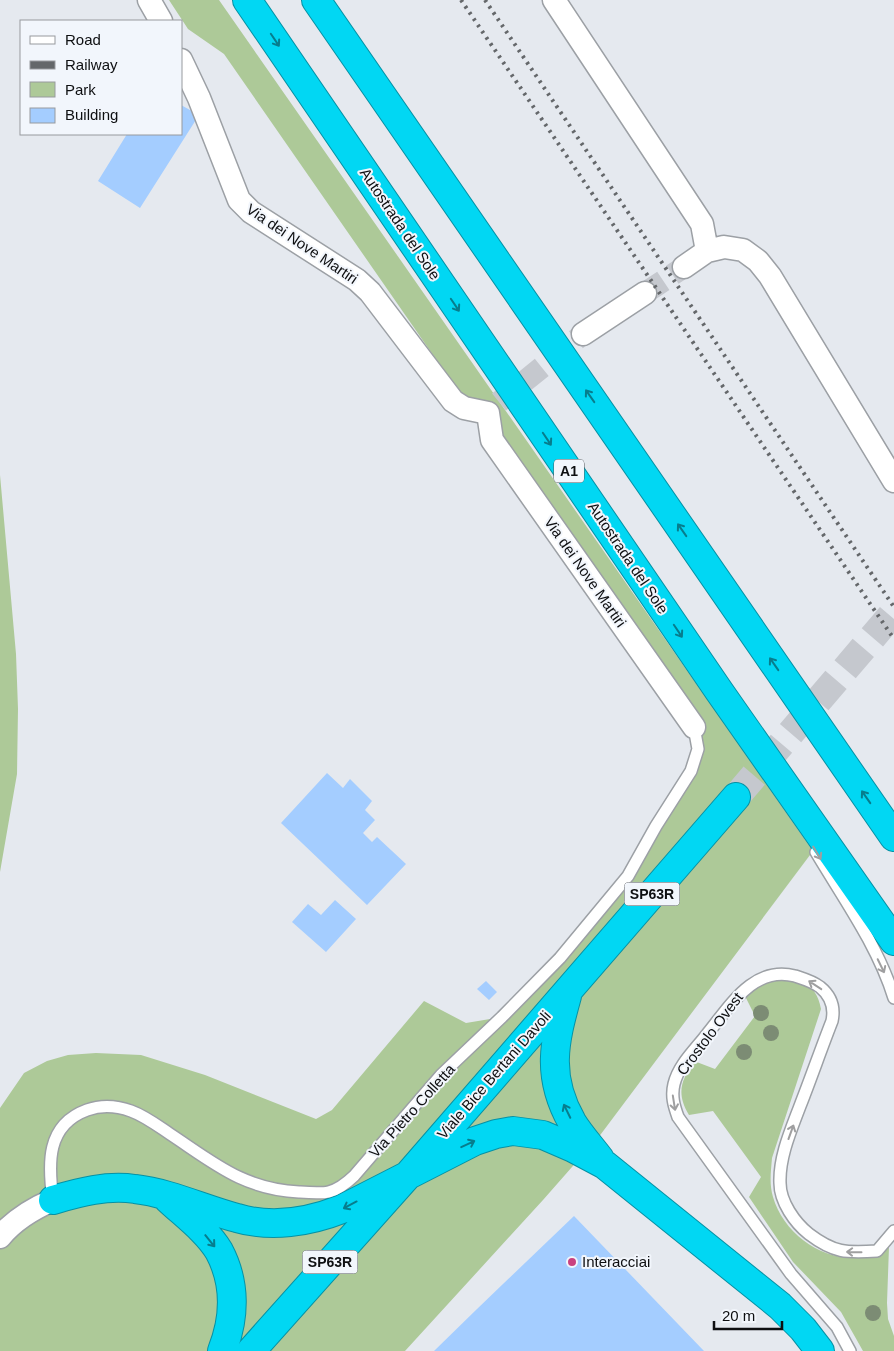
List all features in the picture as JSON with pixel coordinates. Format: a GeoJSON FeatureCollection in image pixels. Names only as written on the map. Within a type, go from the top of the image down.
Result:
{"type":"FeatureCollection","features":[{"type":"Feature","properties":{"kind":"highway","name":"Autostrada del Sole"},"geometry":{"type":"LineString","coordinates":[[247,0],[719,691],[894,941]]}},
{"type":"Feature","properties":{"kind":"highway"},"geometry":{"type":"LineString","coordinates":[[316,0],[894,838]]}},
{"type":"Feature","properties":{"kind":"highway","name":"Viale Bice Bertani Davoli"},"geometry":{"type":"LineString","coordinates":[[252,1351],[409,1174],[736,798]]}},
{"type":"Feature","properties":{"kind":"highway"},"geometry":{"type":"LineString","coordinates":[[568,989],[556,1034],[554,1056],[556,1081],[562,1101],[573,1123],[605,1165]]}},
{"type":"Feature","properties":{"kind":"highway"},"geometry":{"type":"LineString","coordinates":[[53,1200],[84,1191],[120,1188],[135,1189],[164,1194],[239,1219],[259,1223],[281,1223],[322,1217],[342,1209],[475,1141],[513,1131],[535,1133],[550,1137],[605,1165],[780,1306],[803,1329],[820,1351]]}},
{"type":"Feature","properties":{"kind":"highway"},"geometry":{"type":"LineString","coordinates":[[164,1194],[202,1230],[218,1250],[227,1271],[232,1295],[232,1316],[229,1334],[222,1351]]}},
{"type":"Feature","properties":{"kind":"street"},"geometry":{"type":"LineString","coordinates":[[149,0],[161,20]]}},
{"type":"Feature","properties":{"kind":"street"},"geometry":{"type":"LineString","coordinates":[[554,0],[702,224],[707,251]]}},
{"type":"Feature","properties":{"kind":"street","name":"Via dei Nove Martiri"},"geometry":{"type":"LineString","coordinates":[[182,62],[199,98],[239,200],[251,212],[357,280],[370,292],[453,401],[464,408],[493,408],[492,440],[694,727]]}},
{"type":"Feature","properties":{"kind":"street"},"geometry":{"type":"LineString","coordinates":[[684,267],[707,251],[724,248],[743,250],[758,261],[770,276],[894,481]]}},
{"type":"Feature","properties":{"kind":"street"},"geometry":{"type":"LineString","coordinates":[[583,334],[645,293]]}},
{"type":"Feature","properties":{"kind":"street"},"geometry":{"type":"LineString","coordinates":[[0,1238],[19,1219],[36,1207],[53,1200]]}},
{"type":"Feature","properties":{"kind":"lane"},"geometry":{"type":"LineString","coordinates":[[719,691],[866,934],[890,985],[894,998]]}},
{"type":"Feature","properties":{"kind":"lane","name":"Via Pietro Colletta"},"geometry":{"type":"LineString","coordinates":[[53,1200],[50,1180],[50,1159],[58,1133],[70,1120],[82,1112],[92,1108],[110,1106],[132,1111],[227,1172],[259,1186],[291,1192],[310,1193],[326,1193],[342,1187],[354,1176],[441,1075],[560,958],[628,876],[656,826],[692,771],[698,749],[694,727]]}},
{"type":"Feature","properties":{"kind":"lane","name":"Crostolo Ovest"},"geometry":{"type":"LineString","coordinates":[[850,1351],[837,1327],[791,1274],[678,1117],[672,1103],[673,1085],[679,1069],[742,991],[760,979],[780,974],[809,980],[827,994],[834,1008],[832,1021],[786,1145],[780,1184],[783,1198],[791,1215],[803,1229],[818,1241],[836,1250],[855,1252],[877,1251],[894,1231]]}},
{"type":"Feature","properties":{"kind":"green space"},"geometry":{"type":"Polygon","coordinates":[[[169,0],[219,0],[813,851],[601,1134],[405,1351],[0,1351],[0,1108],[24,1073],[47,1061],[68,1055],[96,1053],[141,1055],[205,1075],[316,1119],[332,1110],[424,1001],[466,1023],[502,1017],[628,876],[698,749],[492,440],[224,54],[188,29],[169,0]]]}},
{"type":"Feature","properties":{"kind":"green space"},"geometry":{"type":"Polygon","coordinates":[[[0,475],[16,654],[18,709],[17,774],[0,872],[0,475]]]}},
{"type":"Feature","properties":{"kind":"green space"},"geometry":{"type":"Polygon","coordinates":[[[774,980],[805,984],[815,993],[821,1009],[772,1158],[771,1182],[773,1197],[785,1222],[794,1232],[817,1249],[843,1257],[863,1258],[874,1256],[889,1247],[887,1303],[888,1319],[894,1336],[894,1351],[863,1351],[841,1312],[793,1262],[749,1197],[761,1177],[713,1111],[689,1115],[682,1100],[683,1081],[694,1061],[715,1069],[755,1016],[745,996],[763,983],[774,980]]]}},
{"type":"Feature","properties":{"kind":"building"},"geometry":{"type":"Polygon","coordinates":[[[182,106],[199,115],[140,208],[98,181],[126,135],[182,135],[182,106]]]}},
{"type":"Feature","properties":{"kind":"building"},"geometry":{"type":"Polygon","coordinates":[[[327,773],[343,788],[350,779],[372,801],[365,810],[375,820],[363,833],[372,842],[377,837],[406,864],[367,905],[281,823],[327,773]]]}},
{"type":"Feature","properties":{"kind":"building"},"geometry":{"type":"Polygon","coordinates":[[[335,900],[356,919],[326,952],[292,922],[308,904],[321,915],[335,900]]]}},
{"type":"Feature","properties":{"kind":"building"},"geometry":{"type":"Polygon","coordinates":[[[486,981],[497,992],[489,1000],[477,989],[486,981]]]}},
{"type":"Feature","properties":{"kind":"building","name":"Interacciai"},"geometry":{"type":"Polygon","coordinates":[[[574,1216],[704,1351],[434,1351],[477,1309],[574,1216]]]}},
{"type":"Feature","properties":{"kind":"tunnel"},"geometry":{"type":"LineString","coordinates":[[645,293],[684,267]]}},
{"type":"Feature","properties":{"kind":"tunnel"},"geometry":{"type":"LineString","coordinates":[[499,402],[583,334]]}},
{"type":"Feature","properties":{"kind":"tunnel"},"geometry":{"type":"LineString","coordinates":[[736,797],[894,612]]}},
{"type":"Feature","properties":{"kind":"railway"},"geometry":{"type":"LineString","coordinates":[[461,0],[894,639]]}},
{"type":"Feature","properties":{"kind":"railway"},"geometry":{"type":"LineString","coordinates":[[485,0],[894,607]]}},
{"type":"Feature","properties":{"kind":"place","name":"Interacciai"},"geometry":{"type":"Point","coordinates":[572,1262]}}]}
